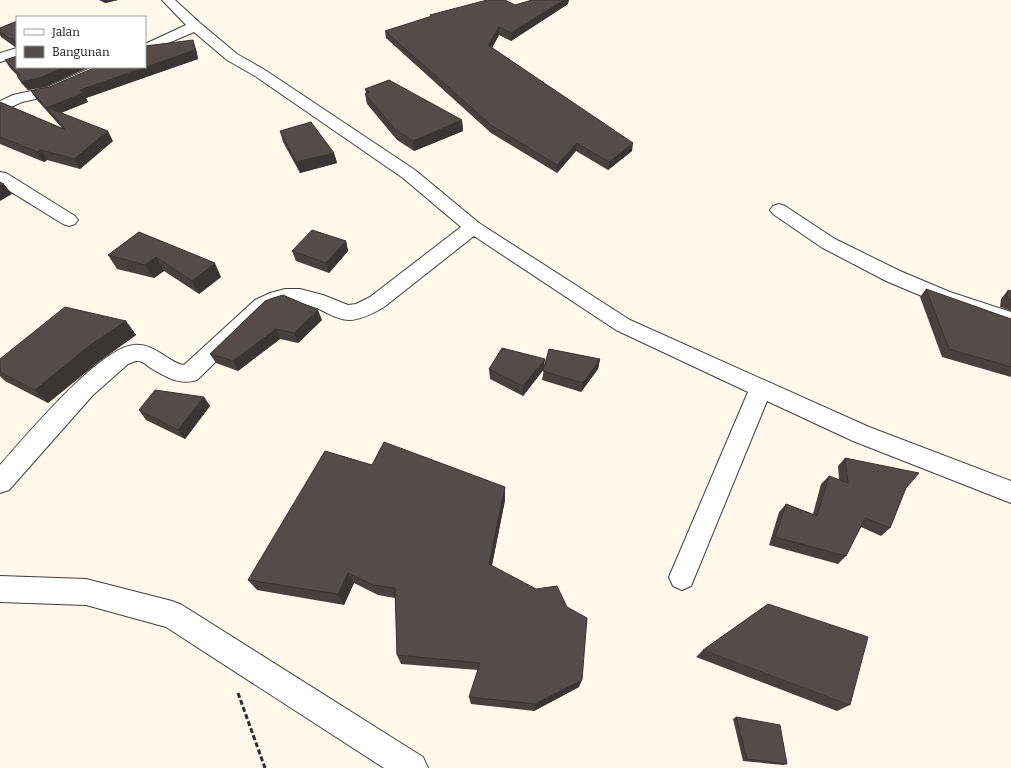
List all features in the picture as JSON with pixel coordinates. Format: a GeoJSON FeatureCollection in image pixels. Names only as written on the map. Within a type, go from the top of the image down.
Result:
{"type":"FeatureCollection","features":[{"type":"Feature","properties":{"kind":"street"},"geometry":{"type":"LineString","coordinates":[[168,0],[195,26],[232,57],[260,73],[409,174],[473,227],[623,325],[861,434],[1011,492]]}},
{"type":"Feature","properties":{"kind":"street"},"geometry":{"type":"LineString","coordinates":[[146,49],[195,26]]}},
{"type":"Feature","properties":{"kind":"street"},"geometry":{"type":"LineString","coordinates":[[0,58],[16,52]]}},
{"type":"Feature","properties":{"kind":"street"},"geometry":{"type":"LineString","coordinates":[[0,107],[18,98],[49,92],[103,68]]}},
{"type":"Feature","properties":{"kind":"street"},"geometry":{"type":"LineString","coordinates":[[0,177],[69,220]]}},
{"type":"Feature","properties":{"kind":"street"},"geometry":{"type":"LineString","coordinates":[[778,210],[828,243],[893,276],[943,297],[1011,320]]}},
{"type":"Feature","properties":{"kind":"street"},"geometry":{"type":"LineString","coordinates":[[0,482],[68,407],[119,358],[132,353],[142,353],[178,373],[189,374],[262,305],[272,298],[290,294],[315,298],[344,312],[360,311],[377,302],[473,227]]}},
{"type":"Feature","properties":{"kind":"street"},"geometry":{"type":"LineString","coordinates":[[682,577],[761,388]]}},
{"type":"Feature","properties":{"kind":"street"},"geometry":{"type":"LineString","coordinates":[[0,589],[86,592],[172,615],[412,768]]}},
{"type":"Feature","properties":{"kind":"path"},"geometry":{"type":"LineString","coordinates":[[237,689],[265,768]]}},
{"type":"Feature","properties":{"kind":"building"},"geometry":{"type":"Polygon","coordinates":[[[487,0],[505,0],[515,5],[532,0],[564,0],[511,33],[499,27],[488,45],[633,143],[609,162],[577,143],[557,165],[491,125],[385,31],[432,16],[430,15],[487,0]]]}},
{"type":"Feature","properties":{"kind":"building"},"geometry":{"type":"Polygon","coordinates":[[[16,21],[16,43],[13,41],[13,38],[10,39],[0,32],[0,28],[16,21]]]}},
{"type":"Feature","properties":{"kind":"building"},"geometry":{"type":"Polygon","coordinates":[[[193,40],[195,50],[146,67],[146,46],[193,40]]]}},
{"type":"Feature","properties":{"kind":"building"},"geometry":{"type":"Polygon","coordinates":[[[16,56],[16,68],[63,68],[39,78],[22,82],[17,76],[20,75],[5,60],[16,56]]]}},
{"type":"Feature","properties":{"kind":"building"},"geometry":{"type":"Polygon","coordinates":[[[94,68],[143,68],[80,90],[83,93],[46,108],[31,91],[49,87],[94,68]]]}},
{"type":"Feature","properties":{"kind":"building"},"geometry":{"type":"Polygon","coordinates":[[[389,80],[462,120],[413,141],[395,129],[365,94],[369,92],[365,89],[389,80]]]}},
{"type":"Feature","properties":{"kind":"building"},"geometry":{"type":"Polygon","coordinates":[[[0,102],[66,130],[46,107],[108,131],[74,159],[41,150],[37,152],[0,137],[0,102]]]}},
{"type":"Feature","properties":{"kind":"building"},"geometry":{"type":"Polygon","coordinates":[[[311,122],[334,153],[296,162],[280,131],[311,122]]]}},
{"type":"Feature","properties":{"kind":"building"},"geometry":{"type":"Polygon","coordinates":[[[312,230],[346,241],[326,263],[292,251],[312,230]]]}},
{"type":"Feature","properties":{"kind":"building"},"geometry":{"type":"Polygon","coordinates":[[[139,232],[215,263],[192,281],[156,257],[145,265],[108,255],[139,232]]]}},
{"type":"Feature","properties":{"kind":"building"},"geometry":{"type":"Polygon","coordinates":[[[926,289],[1011,319],[1011,367],[949,349],[926,289]]]}},
{"type":"Feature","properties":{"kind":"building"},"geometry":{"type":"Polygon","coordinates":[[[1008,290],[1011,291],[1011,300],[1007,298],[1008,290]]]}},
{"type":"Feature","properties":{"kind":"building"},"geometry":{"type":"Polygon","coordinates":[[[283,295],[318,310],[294,333],[276,329],[233,361],[210,354],[265,301],[283,295]]]}},
{"type":"Feature","properties":{"kind":"building"},"geometry":{"type":"Polygon","coordinates":[[[65,307],[126,321],[90,345],[35,390],[0,372],[0,359],[65,307]]]}},
{"type":"Feature","properties":{"kind":"building"},"geometry":{"type":"Polygon","coordinates":[[[502,348],[545,359],[523,386],[489,369],[502,348]]]}},
{"type":"Feature","properties":{"kind":"building"},"geometry":{"type":"Polygon","coordinates":[[[549,349],[600,359],[583,383],[543,371],[549,349]]]}},
{"type":"Feature","properties":{"kind":"building"},"geometry":{"type":"Polygon","coordinates":[[[155,390],[204,397],[178,430],[139,410],[155,390]]]}},
{"type":"Feature","properties":{"kind":"building"},"geometry":{"type":"Polygon","coordinates":[[[384,442],[505,487],[489,564],[536,589],[557,586],[567,607],[587,618],[582,680],[535,704],[469,697],[480,663],[397,655],[395,588],[373,585],[348,573],[338,594],[248,580],[325,451],[372,465],[384,442]]]}},
{"type":"Feature","properties":{"kind":"building"},"geometry":{"type":"Polygon","coordinates":[[[845,458],[919,473],[906,488],[890,528],[865,518],[846,556],[775,537],[786,504],[817,516],[829,476],[848,483],[845,458]]]}},
{"type":"Feature","properties":{"kind":"building"},"geometry":{"type":"Polygon","coordinates":[[[768,604],[868,637],[850,705],[703,650],[768,604]]]}},
{"type":"Feature","properties":{"kind":"building"},"geometry":{"type":"Polygon","coordinates":[[[736,717],[780,725],[787,764],[747,759],[736,717]]]}}]}
